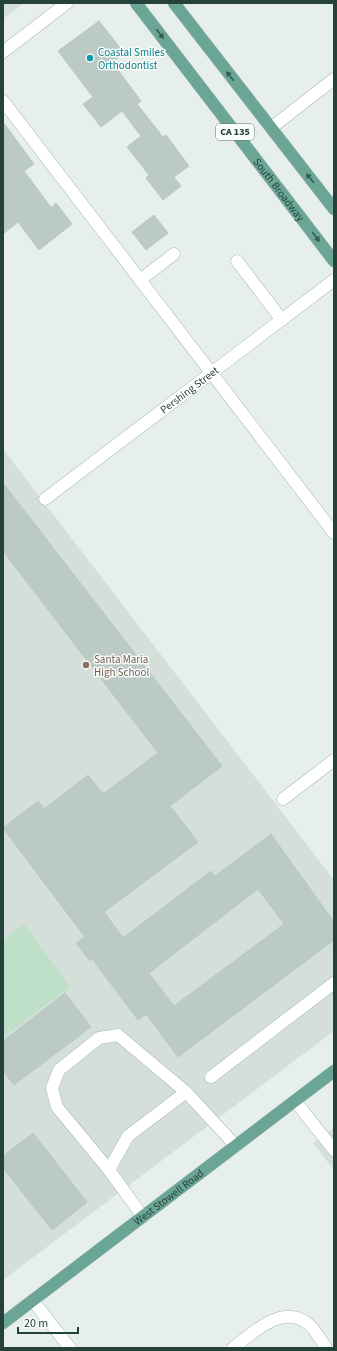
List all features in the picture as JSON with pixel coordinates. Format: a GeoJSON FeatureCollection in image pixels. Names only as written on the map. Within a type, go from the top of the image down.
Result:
{"type":"FeatureCollection","features":[{"type":"Feature","properties":{"kind":"main road","name":"South Broadway"},"geometry":{"type":"LineString","coordinates":[[136,3],[334,261]]}},
{"type":"Feature","properties":{"kind":"main road","name":"CA 135"},"geometry":{"type":"LineString","coordinates":[[174,3],[334,209]]}},
{"type":"Feature","properties":{"kind":"main road","name":"West Stowell Road"},"geometry":{"type":"LineString","coordinates":[[3,1323],[334,1071]]}},
{"type":"Feature","properties":{"kind":"street"},"geometry":{"type":"LineString","coordinates":[[3,52],[67,3]]}},
{"type":"Feature","properties":{"kind":"street"},"geometry":{"type":"LineString","coordinates":[[271,128],[334,79]]}},
{"type":"Feature","properties":{"kind":"street"},"geometry":{"type":"LineString","coordinates":[[3,101],[334,533]]}},
{"type":"Feature","properties":{"kind":"street"},"geometry":{"type":"LineString","coordinates":[[140,280],[174,254]]}},
{"type":"Feature","properties":{"kind":"street"},"geometry":{"type":"LineString","coordinates":[[237,261],[282,320]]}},
{"type":"Feature","properties":{"kind":"street","name":"Pershing Street"},"geometry":{"type":"LineString","coordinates":[[45,499],[334,280]]}},
{"type":"Feature","properties":{"kind":"street"},"geometry":{"type":"LineString","coordinates":[[283,799],[334,760]]}},
{"type":"Feature","properties":{"kind":"street"},"geometry":{"type":"LineString","coordinates":[[211,1077],[334,983]]}},
{"type":"Feature","properties":{"kind":"street"},"geometry":{"type":"LineString","coordinates":[[143,1217],[109,1170],[57,1107],[52,1088],[59,1070],[99,1038],[118,1035],[186,1092],[236,1146]]}},
{"type":"Feature","properties":{"kind":"street"},"geometry":{"type":"LineString","coordinates":[[109,1170],[128,1136],[186,1092]]}},
{"type":"Feature","properties":{"kind":"street"},"geometry":{"type":"LineString","coordinates":[[295,1101],[334,1150]]}},
{"type":"Feature","properties":{"kind":"street"},"geometry":{"type":"LineString","coordinates":[[33,1301],[70,1348]]}},
{"type":"Feature","properties":{"kind":"street"},"geometry":{"type":"LineString","coordinates":[[233,1348],[271,1319],[290,1316],[307,1323],[326,1348]]}},
{"type":"Feature","properties":{"kind":"shaded area"},"geometry":{"type":"Polygon","coordinates":[[[3,3],[24,3],[3,19],[3,3]]]}},
{"type":"Feature","properties":{"kind":"shaded area","name":"Santa Maria High School"},"geometry":{"type":"Polygon","coordinates":[[[3,449],[334,880],[334,1031],[3,1280],[3,449]]]}},
{"type":"Feature","properties":{"kind":"shaded area"},"geometry":{"type":"Polygon","coordinates":[[[334,1127],[334,1170],[313,1143],[334,1127]]]}},
{"type":"Feature","properties":{"kind":"green space"},"geometry":{"type":"Polygon","coordinates":[[[24,924],[70,987],[3,1037],[3,940],[24,924]]]}},
{"type":"Feature","properties":{"kind":"building"},"geometry":{"type":"Polygon","coordinates":[[[99,21],[124,53],[112,62],[141,101],[137,104],[163,137],[166,135],[189,166],[174,177],[181,186],[163,200],[146,178],[149,175],[127,147],[141,136],[122,111],[101,127],[83,104],[93,97],[58,51],[99,21]]]}},
{"type":"Feature","properties":{"kind":"building"},"geometry":{"type":"Polygon","coordinates":[[[3,122],[34,164],[24,171],[50,206],[52,207],[56,203],[72,224],[39,250],[18,222],[3,234],[3,122]]]}},
{"type":"Feature","properties":{"kind":"building"},"geometry":{"type":"Polygon","coordinates":[[[154,215],[168,233],[146,250],[132,232],[154,215]]]}},
{"type":"Feature","properties":{"kind":"building"},"geometry":{"type":"Polygon","coordinates":[[[3,483],[222,766],[170,806],[198,842],[104,912],[123,938],[211,871],[215,876],[271,834],[334,922],[334,940],[178,1057],[146,1014],[138,1020],[92,959],[90,961],[76,943],[85,937],[3,828],[38,801],[44,809],[88,775],[103,794],[158,753],[3,551],[3,483]],[[258,889],[149,973],[174,1006],[284,924],[258,889]]]}},
{"type":"Feature","properties":{"kind":"building"},"geometry":{"type":"Polygon","coordinates":[[[65,993],[91,1027],[14,1085],[3,1071],[3,1041],[65,993]]]}},
{"type":"Feature","properties":{"kind":"building"},"geometry":{"type":"Polygon","coordinates":[[[33,1133],[87,1202],[52,1230],[3,1168],[3,1156],[33,1133]]]}},
{"type":"Feature","properties":{"kind":"place","name":"Coastal Smiles Orthodontist"},"geometry":{"type":"Point","coordinates":[90,58]}},
{"type":"Feature","properties":{"kind":"place","name":"Santa Maria High School"},"geometry":{"type":"Point","coordinates":[86,665]}}]}
